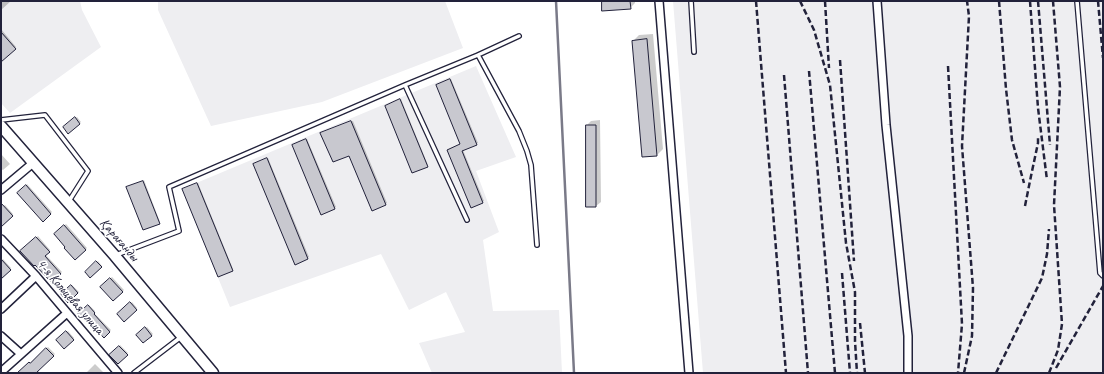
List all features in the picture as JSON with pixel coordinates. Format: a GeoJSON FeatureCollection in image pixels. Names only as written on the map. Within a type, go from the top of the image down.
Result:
{"type":"FeatureCollection","features":[{"type":"Feature","properties":{"kind":"main road","name":"Қарағанды"},"geometry":{"type":"LineString","coordinates":[[1,126],[115,256],[213,373]]}},
{"type":"Feature","properties":{"kind":"street"},"geometry":{"type":"LineString","coordinates":[[659,1],[689,373]]}},
{"type":"Feature","properties":{"kind":"street"},"geometry":{"type":"LineString","coordinates":[[877,1],[886,125],[908,336],[908,373]]}},
{"type":"Feature","properties":{"kind":"street"},"geometry":{"type":"LineString","coordinates":[[1,190],[33,163]]}},
{"type":"Feature","properties":{"kind":"street","name":"4-я Кольцевая улица"},"geometry":{"type":"LineString","coordinates":[[1,239],[36,276],[118,373]]}},
{"type":"Feature","properties":{"kind":"street"},"geometry":{"type":"LineString","coordinates":[[1,309],[36,276]]}},
{"type":"Feature","properties":{"kind":"street"},"geometry":{"type":"LineString","coordinates":[[1,372],[67,313]]}},
{"type":"Feature","properties":{"kind":"street"},"geometry":{"type":"LineString","coordinates":[[1,336],[20,354]]}},
{"type":"Feature","properties":{"kind":"lane"},"geometry":{"type":"LineString","coordinates":[[691,1],[694,52]]}},
{"type":"Feature","properties":{"kind":"lane"},"geometry":{"type":"LineString","coordinates":[[1077,1],[1100,273],[1103,276]]}},
{"type":"Feature","properties":{"kind":"lane"},"geometry":{"type":"LineString","coordinates":[[115,256],[179,231],[169,187],[405,85],[478,56],[519,36]]}},
{"type":"Feature","properties":{"kind":"lane"},"geometry":{"type":"LineString","coordinates":[[478,56],[527,151],[531,165],[537,245]]}},
{"type":"Feature","properties":{"kind":"lane"},"geometry":{"type":"LineString","coordinates":[[405,85],[467,220]]}},
{"type":"Feature","properties":{"kind":"lane"},"geometry":{"type":"LineString","coordinates":[[1,120],[45,114],[88,171],[68,202]]}},
{"type":"Feature","properties":{"kind":"lane"},"geometry":{"type":"LineString","coordinates":[[134,373],[182,336]]}},
{"type":"Feature","properties":{"kind":"shaded area"},"geometry":{"type":"Polygon","coordinates":[[[1,1],[80,1],[82,10],[101,47],[10,113],[1,103],[1,1]]]}},
{"type":"Feature","properties":{"kind":"shaded area"},"geometry":{"type":"Polygon","coordinates":[[[158,1],[445,1],[463,48],[322,102],[211,126],[158,10],[158,1]]]}},
{"type":"Feature","properties":{"kind":"shaded area"},"geometry":{"type":"Polygon","coordinates":[[[673,1],[1103,1],[1103,373],[703,373],[673,1]]]}},
{"type":"Feature","properties":{"kind":"shaded area"},"geometry":{"type":"Polygon","coordinates":[[[476,66],[516,157],[476,171],[499,232],[483,240],[493,311],[559,310],[562,373],[432,373],[419,343],[465,332],[446,292],[409,310],[381,254],[230,307],[182,189],[476,66]]]}},
{"type":"Feature","properties":{"kind":"building"},"geometry":{"type":"Polygon","coordinates":[[[602,1],[630,1],[631,9],[602,11],[602,1]]]}},
{"type":"Feature","properties":{"kind":"building"},"geometry":{"type":"Polygon","coordinates":[[[1,32],[16,49],[1,62],[1,32]]]}},
{"type":"Feature","properties":{"kind":"building"},"geometry":{"type":"Polygon","coordinates":[[[647,39],[657,156],[642,157],[632,41],[647,39]]]}},
{"type":"Feature","properties":{"kind":"building"},"geometry":{"type":"Polygon","coordinates":[[[450,79],[477,145],[462,151],[483,203],[471,208],[447,150],[460,144],[436,85],[450,79]]]}},
{"type":"Feature","properties":{"kind":"building"},"geometry":{"type":"Polygon","coordinates":[[[400,99],[428,167],[412,173],[385,106],[400,99]]]}},
{"type":"Feature","properties":{"kind":"building"},"geometry":{"type":"Polygon","coordinates":[[[75,117],[80,124],[68,134],[63,127],[75,117]]]}},
{"type":"Feature","properties":{"kind":"building"},"geometry":{"type":"Polygon","coordinates":[[[351,121],[386,205],[372,211],[349,156],[333,162],[320,133],[351,121]]]}},
{"type":"Feature","properties":{"kind":"building"},"geometry":{"type":"Polygon","coordinates":[[[586,125],[596,125],[596,207],[586,207],[586,125]]]}},
{"type":"Feature","properties":{"kind":"building"},"geometry":{"type":"Polygon","coordinates":[[[306,139],[335,209],[321,215],[292,145],[306,139]]]}},
{"type":"Feature","properties":{"kind":"building"},"geometry":{"type":"Polygon","coordinates":[[[267,158],[308,259],[295,265],[253,164],[267,158]]]}},
{"type":"Feature","properties":{"kind":"building"},"geometry":{"type":"Polygon","coordinates":[[[143,181],[160,224],[143,230],[126,187],[143,181]]]}},
{"type":"Feature","properties":{"kind":"building"},"geometry":{"type":"Polygon","coordinates":[[[197,183],[233,271],[218,277],[182,189],[197,183]]]}},
{"type":"Feature","properties":{"kind":"building"},"geometry":{"type":"Polygon","coordinates":[[[26,185],[51,214],[43,222],[17,193],[26,185]]]}},
{"type":"Feature","properties":{"kind":"building"},"geometry":{"type":"Polygon","coordinates":[[[1,203],[13,216],[1,227],[1,203]]]}},
{"type":"Feature","properties":{"kind":"building"},"geometry":{"type":"Polygon","coordinates":[[[64,225],[86,250],[75,260],[54,234],[64,225]]]}},
{"type":"Feature","properties":{"kind":"building"},"geometry":{"type":"Polygon","coordinates":[[[36,237],[50,252],[45,256],[61,274],[52,283],[20,251],[36,237]]]}},
{"type":"Feature","properties":{"kind":"building"},"geometry":{"type":"Polygon","coordinates":[[[1,259],[11,270],[1,279],[1,259]]]}},
{"type":"Feature","properties":{"kind":"building"},"geometry":{"type":"Polygon","coordinates":[[[96,261],[102,267],[90,278],[85,272],[96,261]]]}},
{"type":"Feature","properties":{"kind":"building"},"geometry":{"type":"Polygon","coordinates":[[[110,278],[123,292],[113,301],[100,287],[110,278]]]}},
{"type":"Feature","properties":{"kind":"building"},"geometry":{"type":"Polygon","coordinates":[[[71,285],[78,293],[68,303],[61,294],[71,285]]]}},
{"type":"Feature","properties":{"kind":"building"},"geometry":{"type":"Polygon","coordinates":[[[130,302],[137,310],[124,322],[117,314],[130,302]]]}},
{"type":"Feature","properties":{"kind":"building"},"geometry":{"type":"Polygon","coordinates":[[[88,305],[110,332],[104,338],[87,320],[86,322],[78,314],[88,305]]]}},
{"type":"Feature","properties":{"kind":"building"},"geometry":{"type":"Polygon","coordinates":[[[145,327],[152,336],[143,343],[136,335],[145,327]]]}},
{"type":"Feature","properties":{"kind":"building"},"geometry":{"type":"Polygon","coordinates":[[[66,331],[74,340],[64,349],[56,340],[66,331]]]}},
{"type":"Feature","properties":{"kind":"building"},"geometry":{"type":"Polygon","coordinates":[[[119,346],[128,355],[118,364],[109,355],[119,346]]]}},
{"type":"Feature","properties":{"kind":"building"},"geometry":{"type":"Polygon","coordinates":[[[46,348],[54,356],[36,373],[17,373],[29,362],[30,363],[46,348]]]}},
{"type":"Feature","properties":{"kind":"waterway"},"geometry":{"type":"LineString","coordinates":[[556,1],[574,373]]}},
{"type":"Feature","properties":{"kind":"railway"},"geometry":{"type":"LineString","coordinates":[[756,1],[786,373]]}},
{"type":"Feature","properties":{"kind":"railway"},"geometry":{"type":"LineString","coordinates":[[800,1],[814,30],[830,85],[846,243],[855,292],[855,341],[857,373]]}},
{"type":"Feature","properties":{"kind":"railway"},"geometry":{"type":"LineString","coordinates":[[825,1],[829,68]]}},
{"type":"Feature","properties":{"kind":"railway"},"geometry":{"type":"LineString","coordinates":[[964,373],[972,336],[973,288],[962,146],[969,16],[967,1]]}},
{"type":"Feature","properties":{"kind":"railway"},"geometry":{"type":"LineString","coordinates":[[999,1],[1006,89],[1012,140],[1024,183]]}},
{"type":"Feature","properties":{"kind":"railway"},"geometry":{"type":"LineString","coordinates":[[1030,1],[1038,108],[1047,180]]}},
{"type":"Feature","properties":{"kind":"railway"},"geometry":{"type":"LineString","coordinates":[[1038,1],[1050,145]]}},
{"type":"Feature","properties":{"kind":"railway"},"geometry":{"type":"LineString","coordinates":[[1049,373],[1058,350],[1062,324],[1054,205],[1060,87],[1053,1]]}},
{"type":"Feature","properties":{"kind":"railway"},"geometry":{"type":"LineString","coordinates":[[1098,1],[1103,58]]}},
{"type":"Feature","properties":{"kind":"railway"},"geometry":{"type":"LineString","coordinates":[[840,60],[854,261]]}},
{"type":"Feature","properties":{"kind":"railway"},"geometry":{"type":"LineString","coordinates":[[948,66],[962,324],[958,373]]}},
{"type":"Feature","properties":{"kind":"railway"},"geometry":{"type":"LineString","coordinates":[[809,71],[835,373]]}},
{"type":"Feature","properties":{"kind":"railway"},"geometry":{"type":"LineString","coordinates":[[784,75],[808,373]]}},
{"type":"Feature","properties":{"kind":"railway"},"geometry":{"type":"LineString","coordinates":[[1025,206],[1038,137]]}},
{"type":"Feature","properties":{"kind":"railway"},"geometry":{"type":"LineString","coordinates":[[996,373],[1042,278],[1047,254],[1049,229]]}},
{"type":"Feature","properties":{"kind":"railway"},"geometry":{"type":"LineString","coordinates":[[842,273],[850,373]]}},
{"type":"Feature","properties":{"kind":"railway"},"geometry":{"type":"LineString","coordinates":[[1056,368],[1103,286]]}},
{"type":"Feature","properties":{"kind":"railway"},"geometry":{"type":"LineString","coordinates":[[860,323],[865,373]]}}]}
